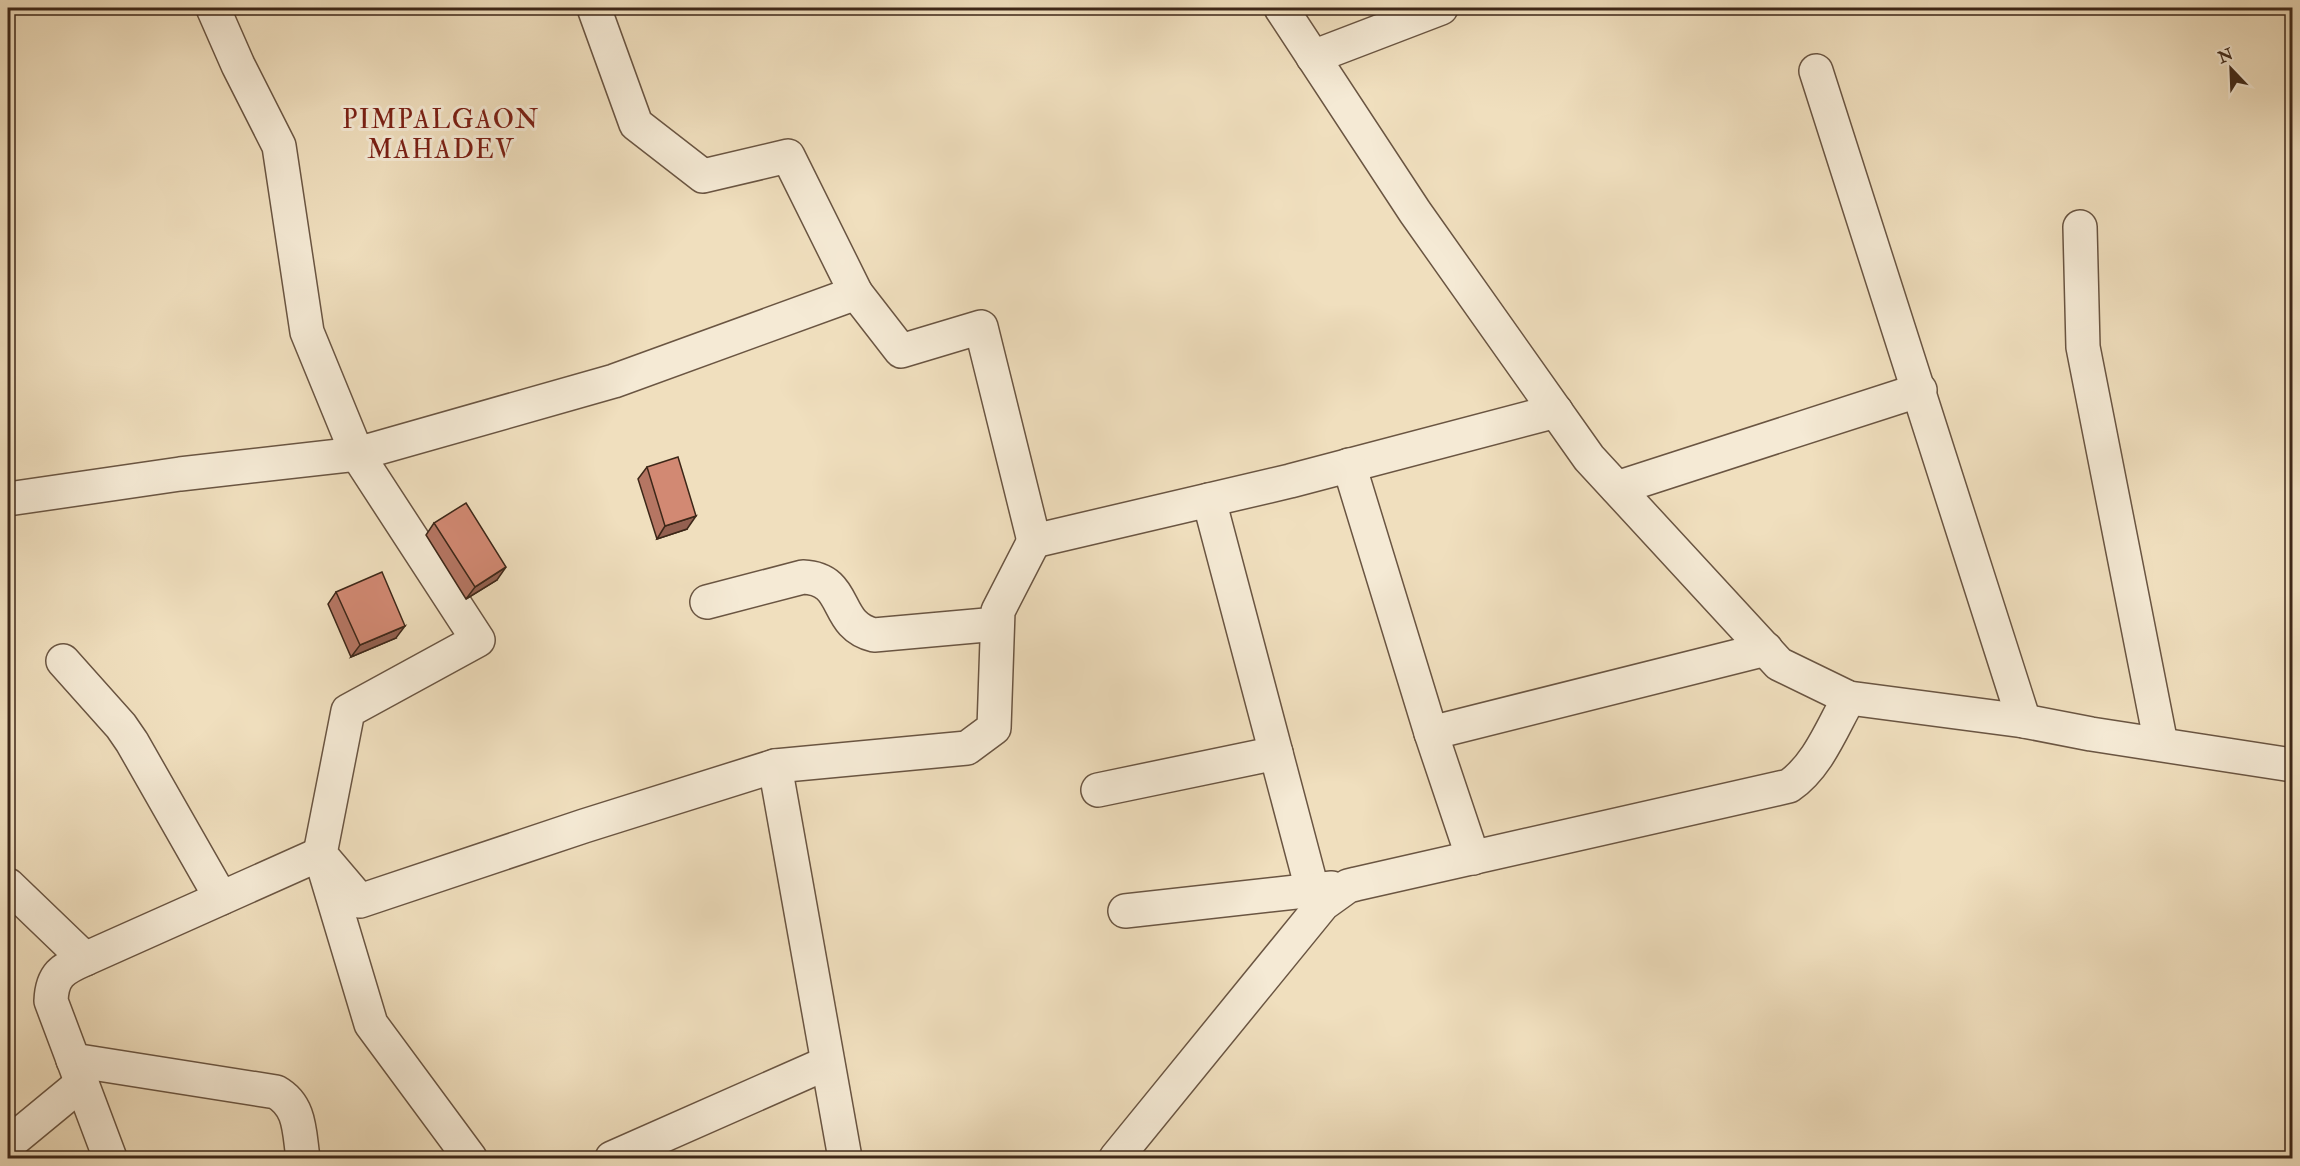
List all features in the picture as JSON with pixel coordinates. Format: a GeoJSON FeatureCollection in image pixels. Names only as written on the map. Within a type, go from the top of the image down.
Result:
{"type":"FeatureCollection","features":[{"type":"Feature","properties":{"kind":"street"},"geometry":{"type":"LineString","coordinates":[[213,8],[238,65],[279,146],[307,333],[357,454],[478,640],[348,711],[320,854],[371,1024],[470,1158]]}},
{"type":"Feature","properties":{"kind":"street"},"geometry":{"type":"LineString","coordinates":[[320,854],[360,901],[584,825],[775,766],[967,748],[994,728],[998,611],[1034,542],[981,327],[901,351],[856,293],[788,156],[703,176],[636,124],[594,8]]}},
{"type":"Feature","properties":{"kind":"street"},"geometry":{"type":"LineString","coordinates":[[1281,8],[1415,212],[1589,458],[1779,664],[1849,698],[2024,721],[2091,734],[2292,765]]}},
{"type":"Feature","properties":{"kind":"street"},"geometry":{"type":"LineString","coordinates":[[1313,57],[1441,8]]}},
{"type":"Feature","properties":{"kind":"street"},"geometry":{"type":"LineString","coordinates":[[1816,71],[1920,390],[2024,721]]}},
{"type":"Feature","properties":{"kind":"street"},"geometry":{"type":"LineString","coordinates":[[2080,227],[2083,347],[2161,744]]}},
{"type":"Feature","properties":{"kind":"street"},"geometry":{"type":"LineString","coordinates":[[8,499],[180,474],[357,454],[614,381],[856,293]]}},
{"type":"Feature","properties":{"kind":"street"},"geometry":{"type":"LineString","coordinates":[[1617,488],[1920,390]]}},
{"type":"Feature","properties":{"kind":"street"},"geometry":{"type":"LineString","coordinates":[[1034,542],[1349,465],[1556,411]]}},
{"type":"Feature","properties":{"kind":"street"},"geometry":{"type":"LineString","coordinates":[[1349,465],[1431,733],[1473,858]]}},
{"type":"Feature","properties":{"kind":"street"},"geometry":{"type":"LineString","coordinates":[[1209,500],[1312,890]]}},
{"type":"Feature","properties":{"kind":"street"},"geometry":{"type":"LineString","coordinates":[[707,602],[802,576],[816,577],[826,582],[854,627],[863,633],[874,635],[997,624]]}},
{"type":"Feature","properties":{"kind":"street"},"geometry":{"type":"LineString","coordinates":[[1431,733],[1766,649]]}},
{"type":"Feature","properties":{"kind":"street"},"geometry":{"type":"LineString","coordinates":[[63,661],[121,726],[132,742],[221,898]]}},
{"type":"Feature","properties":{"kind":"street"},"geometry":{"type":"LineString","coordinates":[[1125,911],[1348,886],[1789,786],[1803,776],[1814,762],[1849,698]]}},
{"type":"Feature","properties":{"kind":"street"},"geometry":{"type":"LineString","coordinates":[[1098,790],[1276,753]]}},
{"type":"Feature","properties":{"kind":"street"},"geometry":{"type":"LineString","coordinates":[[775,766],[845,1158]]}},
{"type":"Feature","properties":{"kind":"street"},"geometry":{"type":"LineString","coordinates":[[110,1158],[51,1001],[51,988],[57,975],[85,959],[320,854]]}},
{"type":"Feature","properties":{"kind":"street"},"geometry":{"type":"LineString","coordinates":[[8,885],[85,959]]}},
{"type":"Feature","properties":{"kind":"street"},"geometry":{"type":"LineString","coordinates":[[1116,1158],[1323,904],[1348,886]]}},
{"type":"Feature","properties":{"kind":"street"},"geometry":{"type":"LineString","coordinates":[[625,1156],[827,1063]]}},
{"type":"Feature","properties":{"kind":"street"},"geometry":{"type":"LineString","coordinates":[[8,1144],[78,1072]]}},
{"type":"Feature","properties":{"kind":"street"},"geometry":{"type":"LineString","coordinates":[[78,1072],[276,1092],[285,1097],[296,1113],[303,1158]]}},
{"type":"Feature","properties":{"kind":"building"},"geometry":{"type":"Polygon","coordinates":[[[678,457],[696,516],[665,526],[647,467],[678,457]]]}},
{"type":"Feature","properties":{"kind":"building"},"geometry":{"type":"Polygon","coordinates":[[[466,503],[506,567],[475,587],[434,523],[466,503]]]}},
{"type":"Feature","properties":{"kind":"building"},"geometry":{"type":"Polygon","coordinates":[[[382,572],[405,626],[360,645],[336,592],[382,572]]]}},
{"type":"Feature","properties":{"kind":"district","name":"PIMPALGAON MAHADEV"},"geometry":{"type":"Point","coordinates":[441,135]}}]}
